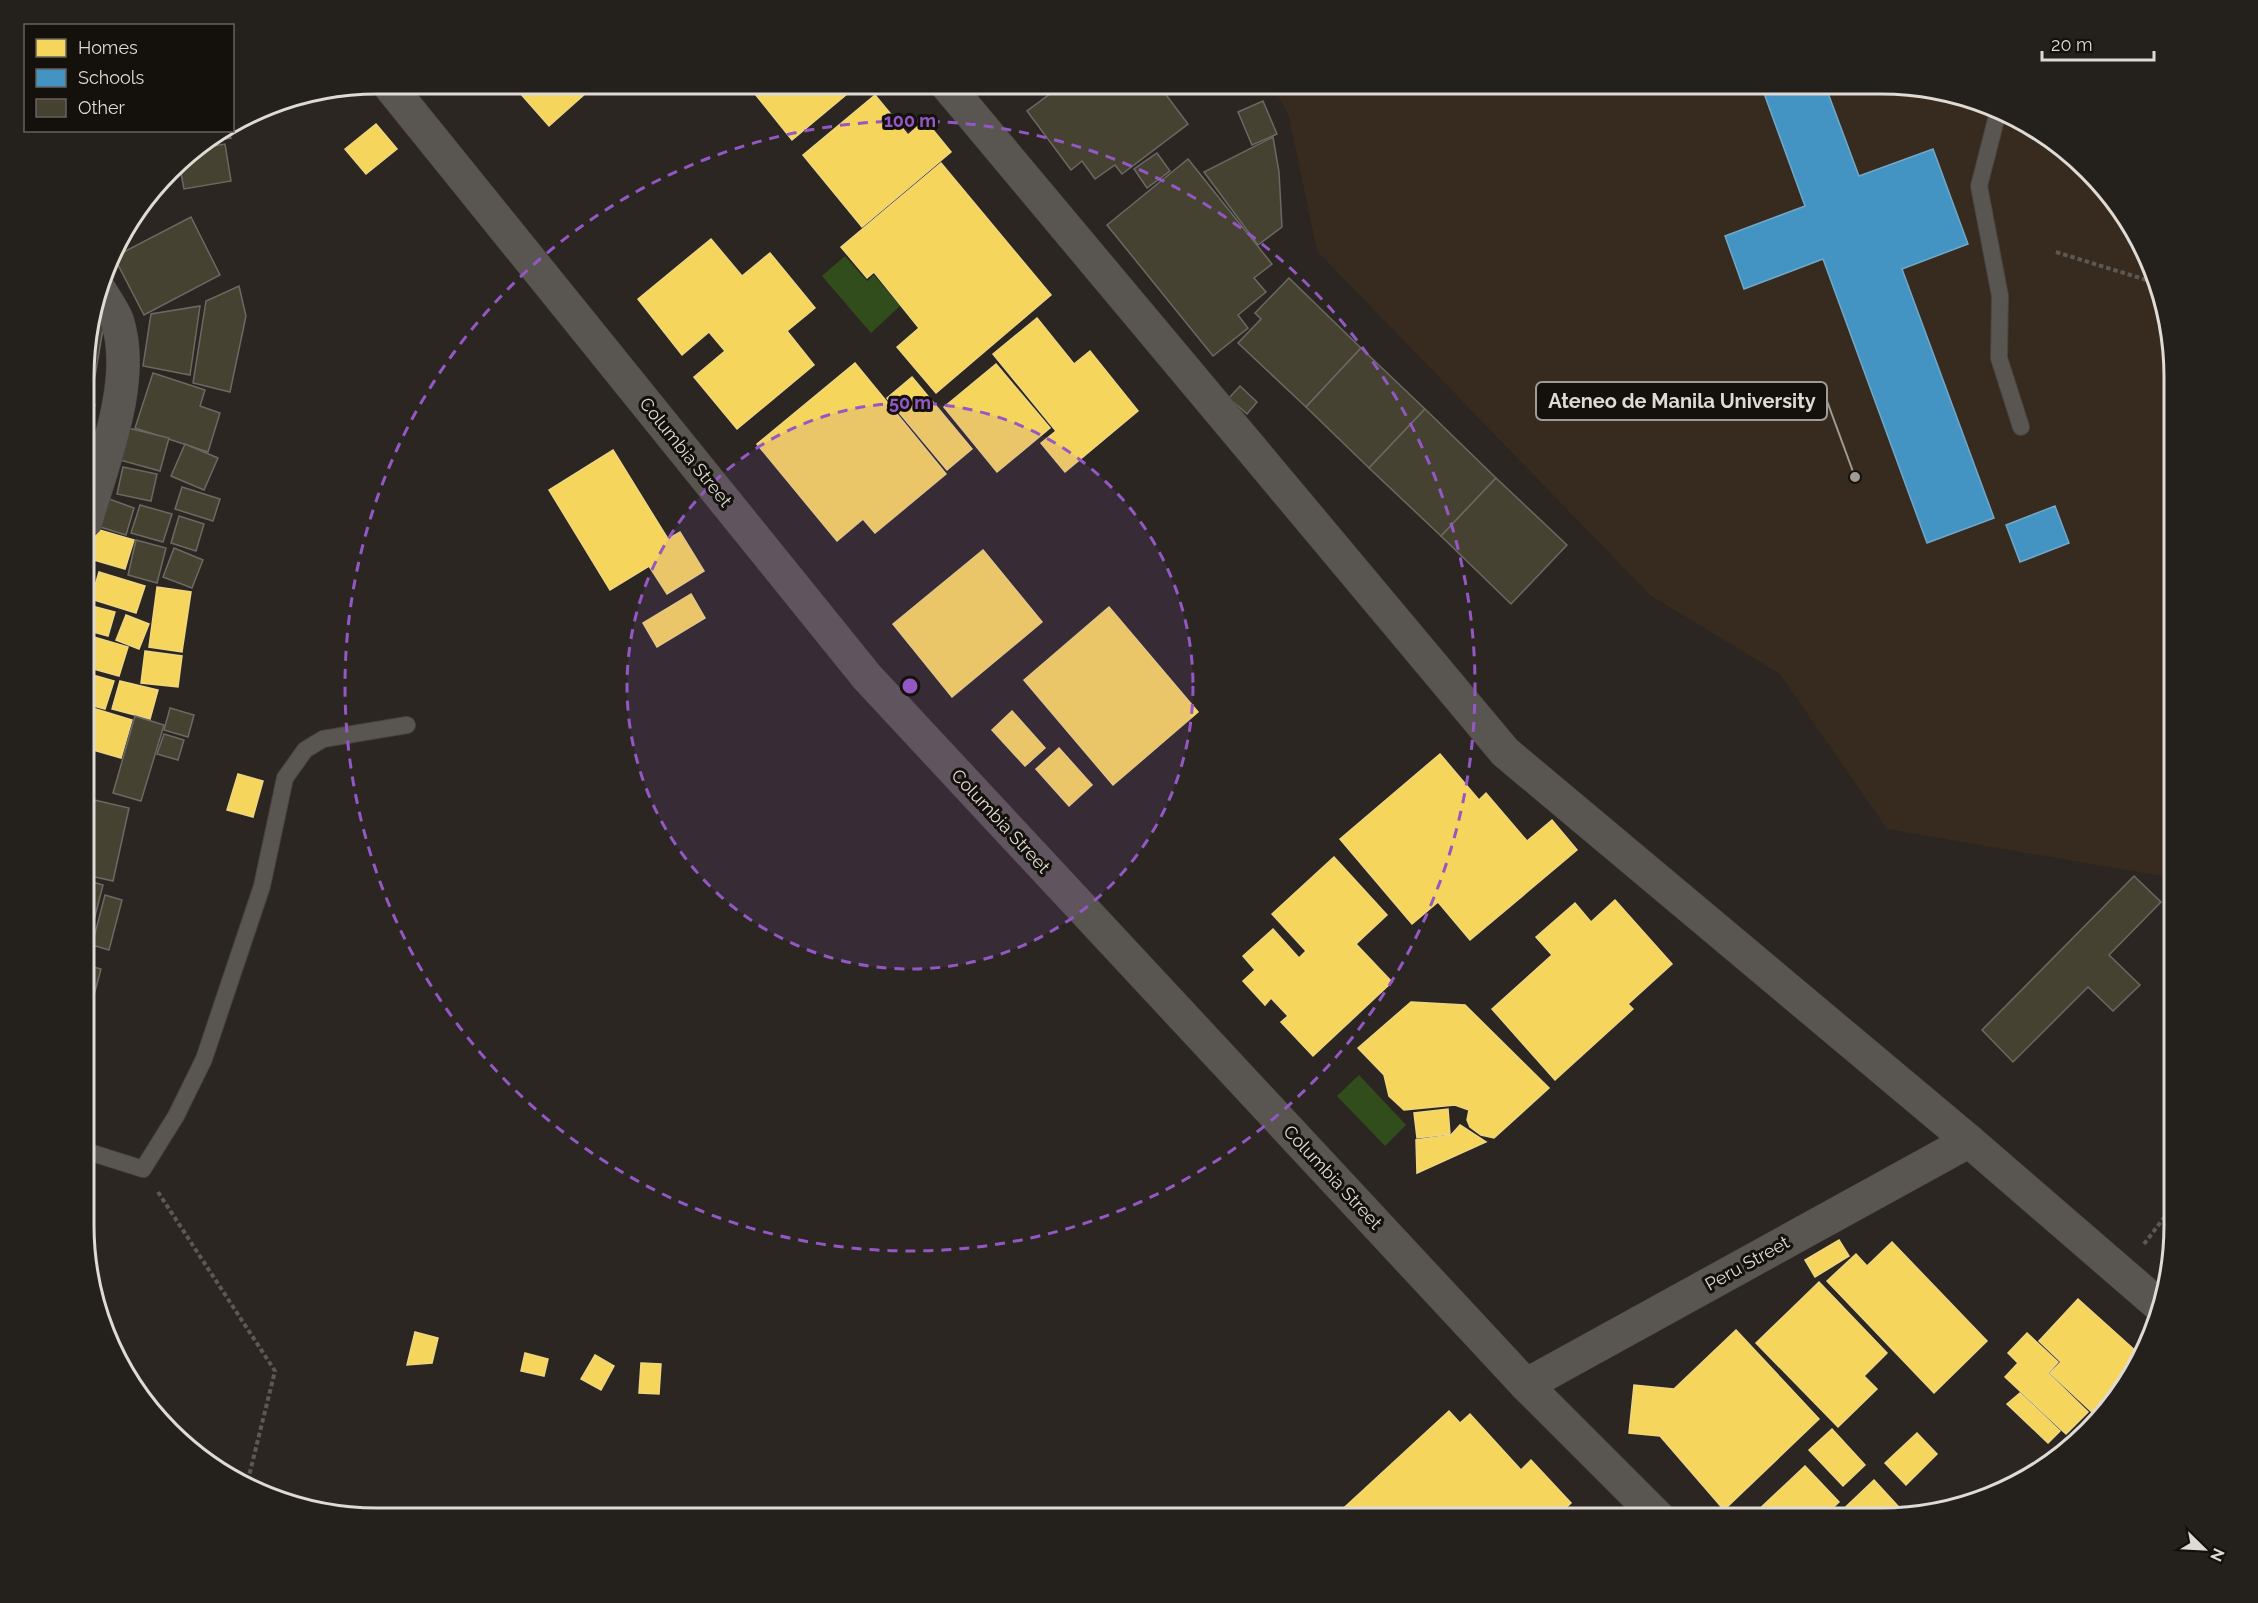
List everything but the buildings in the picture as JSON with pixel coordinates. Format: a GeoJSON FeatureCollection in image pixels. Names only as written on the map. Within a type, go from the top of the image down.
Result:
{"type":"FeatureCollection","features":[{"type":"Feature","properties":{"kind":"street","name":"Columbia Street"},"geometry":{"type":"LineString","coordinates":[[396,94],[867,677],[1526,1385],[1649,1508]]}},
{"type":"Feature","properties":{"kind":"street"},"geometry":{"type":"LineString","coordinates":[[954,94],[1505,752],[1969,1141],[2153,1301]]}},
{"type":"Feature","properties":{"kind":"street"},"geometry":{"type":"LineString","coordinates":[[94,492],[122,392],[123,363],[117,320],[105,300]]}},
{"type":"Feature","properties":{"kind":"street","name":"Peru Street"},"geometry":{"type":"LineString","coordinates":[[1526,1385],[1969,1141]]}},
{"type":"Feature","properties":{"kind":"lane"},"geometry":{"type":"LineString","coordinates":[[1996,119],[1979,186],[2000,296],[1999,357],[2021,427]]}},
{"type":"Feature","properties":{"kind":"lane"},"geometry":{"type":"LineString","coordinates":[[94,1153],[143,1168],[176,1116],[204,1059],[262,886],[285,778],[305,750],[323,739],[407,725]]}},
{"type":"Feature","properties":{"kind":"path"},"geometry":{"type":"LineString","coordinates":[[2056,252],[2146,280]]}},
{"type":"Feature","properties":{"kind":"path"},"geometry":{"type":"LineString","coordinates":[[143,1168],[275,1371],[249,1477]]}},
{"type":"Feature","properties":{"kind":"path"},"geometry":{"type":"LineString","coordinates":[[2122,1274],[2164,1218]]}},
{"type":"Feature","properties":{"kind":"shaded area"},"geometry":{"type":"Polygon","coordinates":[[[1277,94],[1899,95],[1954,104],[1989,116],[2038,142],[2081,177],[2116,220],[2134,252],[2154,304],[2161,340],[2164,377],[2164,876],[1887,829],[1780,674],[1650,595],[1317,251],[1288,113],[1277,94]]]}},
{"type":"Feature","properties":{"kind":"shaded area"},"geometry":{"type":"Polygon","coordinates":[[[845,256],[867,281],[874,275],[900,306],[871,333],[822,276],[845,256]]]}},
{"type":"Feature","properties":{"kind":"shaded area"},"geometry":{"type":"Polygon","coordinates":[[[1359,1075],[1406,1125],[1385,1146],[1337,1096],[1359,1075]]]}},
{"type":"Feature","properties":{"kind":"place","name":"Ateneo de Manila University"},"geometry":{"type":"Point","coordinates":[1855,477]}}]}
